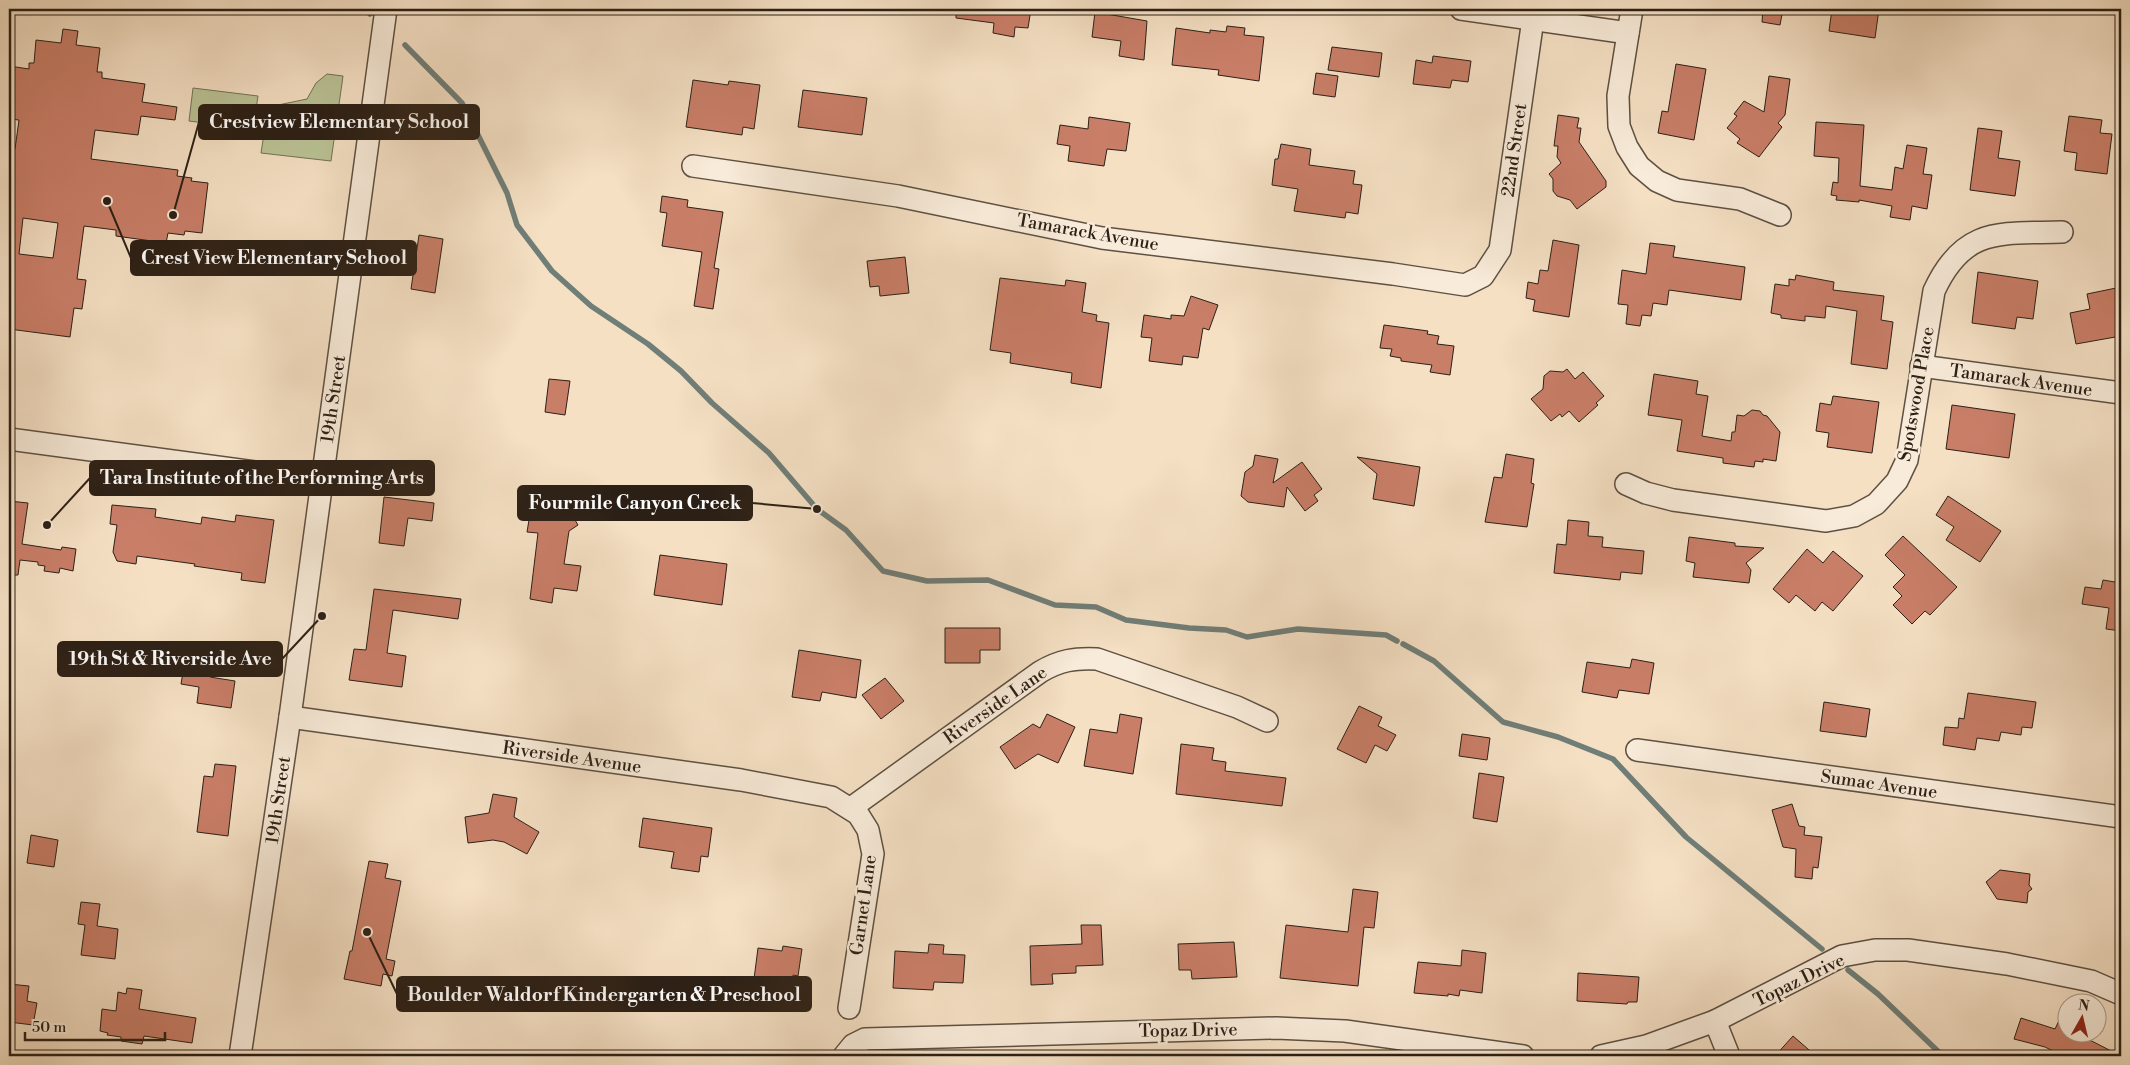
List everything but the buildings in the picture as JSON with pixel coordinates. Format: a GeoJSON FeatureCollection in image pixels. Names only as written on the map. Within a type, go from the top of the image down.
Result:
{"type":"FeatureCollection","features":[{"type":"Feature","properties":{"kind":"street","name":"19th Street"},"geometry":{"type":"LineString","coordinates":[[240,1056],[290,717],[386,9]]}},
{"type":"Feature","properties":{"kind":"street"},"geometry":{"type":"LineString","coordinates":[[1461,9],[1628,33]]}},
{"type":"Feature","properties":{"kind":"street"},"geometry":{"type":"LineString","coordinates":[[1632,9],[1618,96],[1619,126],[1627,147],[1639,166],[1657,181],[1677,190],[1740,198],[1780,215]]}},
{"type":"Feature","properties":{"kind":"street","name":"22nd Street"},"geometry":{"type":"LineString","coordinates":[[1483,276],[1500,250],[1534,19]]}},
{"type":"Feature","properties":{"kind":"street","name":"Tamarack Avenue"},"geometry":{"type":"LineString","coordinates":[[693,166],[898,196],[1102,238],[1394,274],[1465,285],[1483,276]]}},
{"type":"Feature","properties":{"kind":"street","name":"Spotswood Place"},"geometry":{"type":"LineString","coordinates":[[1626,484],[1646,493],[1672,500],[1826,521],[1854,516],[1876,504],[1897,481],[1907,460],[1934,291],[1943,271],[1958,254],[1977,241],[1998,234],[2062,232]]}},
{"type":"Feature","properties":{"kind":"street","name":"Tamarack Avenue"},"geometry":{"type":"LineString","coordinates":[[1921,366],[2121,393]]}},
{"type":"Feature","properties":{"kind":"street"},"geometry":{"type":"LineString","coordinates":[[9,439],[322,481]]}},
{"type":"Feature","properties":{"kind":"street","name":"Riverside Lane"},"geometry":{"type":"LineString","coordinates":[[851,808],[1056,662],[1076,658],[1097,659],[1237,707],[1267,721]]}},
{"type":"Feature","properties":{"kind":"street","name":"Riverside Avenue"},"geometry":{"type":"LineString","coordinates":[[290,717],[741,780],[831,797],[851,808]]}},
{"type":"Feature","properties":{"kind":"street","name":"Sumac Avenue"},"geometry":{"type":"LineString","coordinates":[[1637,750],[2121,817]]}},
{"type":"Feature","properties":{"kind":"street","name":"Garnet Lane"},"geometry":{"type":"LineString","coordinates":[[849,1008],[873,854],[868,830],[858,814],[851,808]]}},
{"type":"Feature","properties":{"kind":"street","name":"Topaz Drive"},"geometry":{"type":"LineString","coordinates":[[1601,1056],[1646,1046],[1715,1021],[1842,956],[1875,950],[1908,950],[2008,964],[2091,981],[2121,994]]}},
{"type":"Feature","properties":{"kind":"street"},"geometry":{"type":"LineString","coordinates":[[1715,1021],[1729,1056]]}},
{"type":"Feature","properties":{"kind":"street","name":"Topaz Drive"},"geometry":{"type":"LineString","coordinates":[[848,1051],[866,1039],[897,1037],[1276,1028],[1345,1031],[1523,1056]]}},
{"type":"Feature","properties":{"kind":"green space"},"geometry":{"type":"Polygon","coordinates":[[[327,74],[343,76],[331,161],[261,153],[267,115],[278,105],[307,99],[316,83],[327,74]]]}},
{"type":"Feature","properties":{"kind":"green space"},"geometry":{"type":"Polygon","coordinates":[[[193,88],[258,96],[253,129],[189,121],[193,88]]]}},
{"type":"Feature","properties":{"kind":"waterway"},"geometry":{"type":"LineString","coordinates":[[367,9],[370,14]]}},
{"type":"Feature","properties":{"kind":"waterway"},"geometry":{"type":"LineString","coordinates":[[405,45],[462,103],[507,193],[517,225],[552,271],[591,306],[648,344],[681,371],[712,403],[769,453],[817,509],[846,530],[883,571],[927,581],[988,580],[1055,605],[1096,607],[1126,620],[1189,628],[1226,630],[1247,637],[1298,629],[1386,635],[1397,641]]}},
{"type":"Feature","properties":{"kind":"waterway"},"geometry":{"type":"LineString","coordinates":[[1403,644],[1434,661],[1503,722],[1558,737],[1613,759],[1686,837],[1822,949]]}},
{"type":"Feature","properties":{"kind":"waterway"},"geometry":{"type":"LineString","coordinates":[[1848,970],[1878,994],[1943,1056]]}},
{"type":"Feature","properties":{"kind":"place","name":"Crest View Elementary School"},"geometry":{"type":"Point","coordinates":[107,201]}},
{"type":"Feature","properties":{"kind":"place","name":"Crestview Elementary School"},"geometry":{"type":"Point","coordinates":[173,215]}},
{"type":"Feature","properties":{"kind":"place","name":"Fourmile Canyon Creek"},"geometry":{"type":"Point","coordinates":[817,509]}},
{"type":"Feature","properties":{"kind":"place","name":"Tara Institute of the Performing Arts"},"geometry":{"type":"Point","coordinates":[47,525]}},
{"type":"Feature","properties":{"kind":"place","name":"19th St & Riverside Ave"},"geometry":{"type":"Point","coordinates":[322,616]}},
{"type":"Feature","properties":{"kind":"place","name":"Boulder Waldorf Kindergarten & Preschool"},"geometry":{"type":"Point","coordinates":[367,932]}}]}
